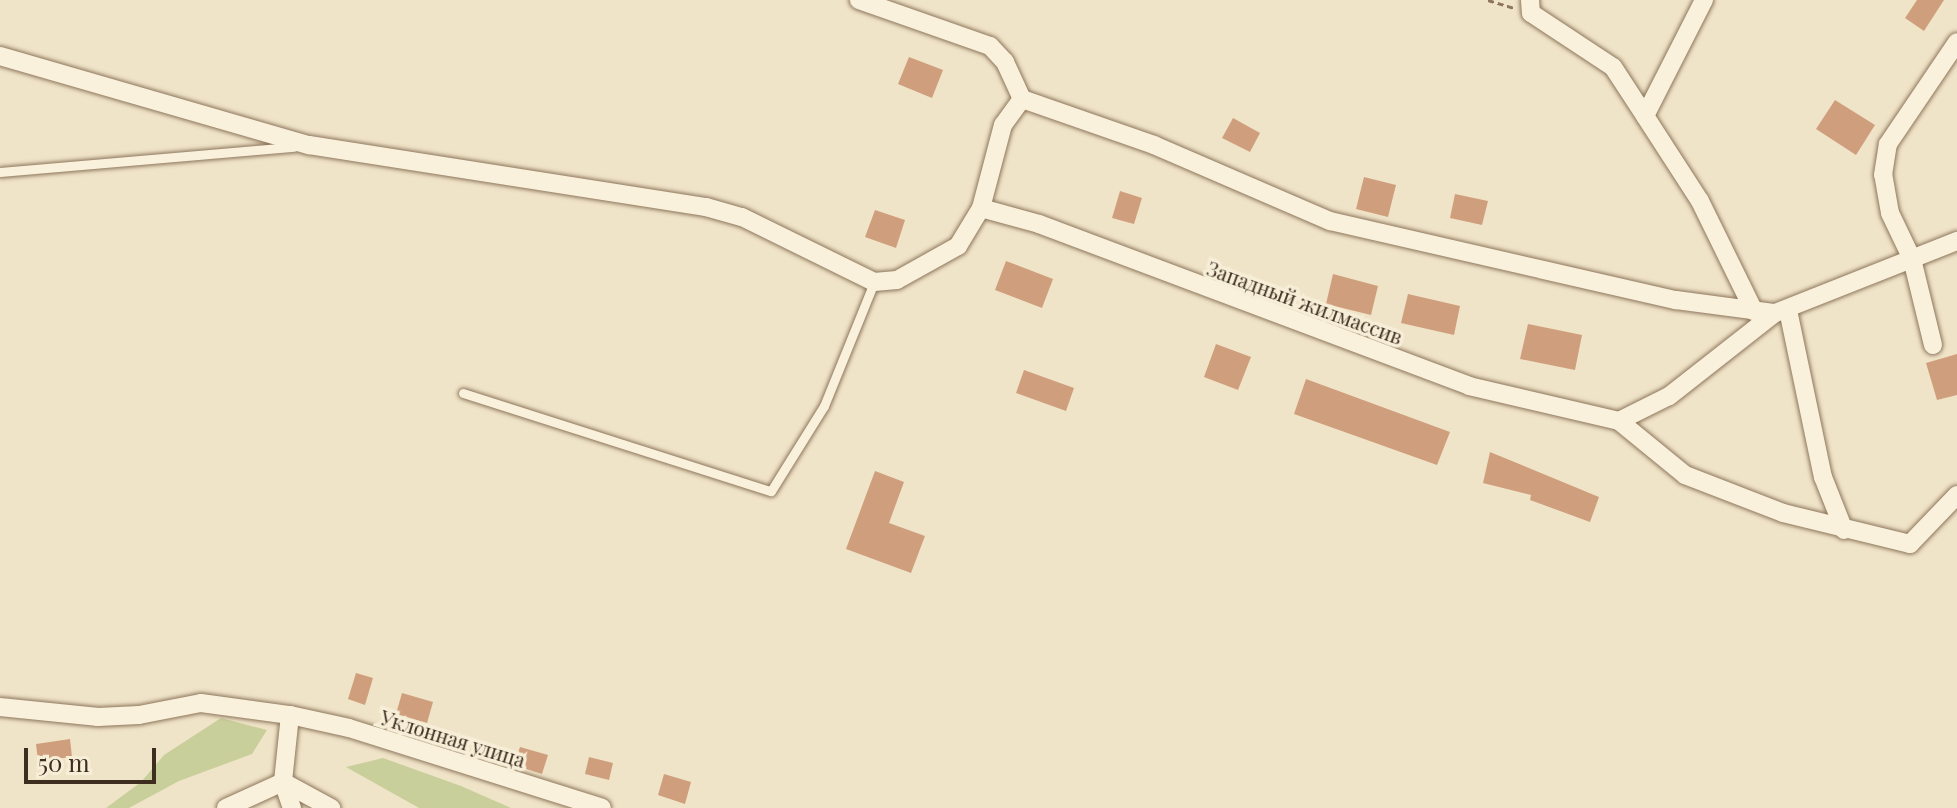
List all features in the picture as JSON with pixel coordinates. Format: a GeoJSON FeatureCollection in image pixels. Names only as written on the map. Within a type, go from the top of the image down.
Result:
{"type":"FeatureCollection","features":[{"type":"Feature","properties":{"kind":"street"},"geometry":{"type":"LineString","coordinates":[[859,0],[990,46],[1005,62],[1022,99],[1154,145],[1330,221],[1676,300],[1754,311],[1782,311]]}},
{"type":"Feature","properties":{"kind":"street"},"geometry":{"type":"LineString","coordinates":[[1645,116],[1704,0]]}},
{"type":"Feature","properties":{"kind":"street"},"geometry":{"type":"LineString","coordinates":[[1531,7],[1613,67],[1700,201],[1754,311]]}},
{"type":"Feature","properties":{"kind":"street"},"geometry":{"type":"LineString","coordinates":[[1933,345],[1912,259],[1890,213],[1883,175],[1888,144],[1957,42]]}},
{"type":"Feature","properties":{"kind":"street"},"geometry":{"type":"LineString","coordinates":[[0,56],[309,145],[706,207],[742,217],[874,282],[923,270],[958,246],[981,208],[1003,125],[1022,99]]}},
{"type":"Feature","properties":{"kind":"street","name":"Западный жилмассив"},"geometry":{"type":"LineString","coordinates":[[981,208],[1039,224],[1469,386],[1619,421]]}},
{"type":"Feature","properties":{"kind":"street"},"geometry":{"type":"LineString","coordinates":[[1957,241],[1782,311],[1669,396],[1619,421],[1685,475],[1783,513],[1844,530],[1910,544],[1957,495]]}},
{"type":"Feature","properties":{"kind":"street"},"geometry":{"type":"LineString","coordinates":[[1782,311],[1823,477],[1844,530]]}},
{"type":"Feature","properties":{"kind":"street","name":"Уклонная улица"},"geometry":{"type":"LineString","coordinates":[[0,707],[98,717],[139,715],[201,703],[290,715],[349,728],[602,808]]}},
{"type":"Feature","properties":{"kind":"street"},"geometry":{"type":"LineString","coordinates":[[290,715],[283,782],[292,808]]}},
{"type":"Feature","properties":{"kind":"street"},"geometry":{"type":"LineString","coordinates":[[226,808],[283,782]]}},
{"type":"Feature","properties":{"kind":"street"},"geometry":{"type":"LineString","coordinates":[[283,782],[331,808]]}},
{"type":"Feature","properties":{"kind":"lane"},"geometry":{"type":"LineString","coordinates":[[0,172],[309,145]]}},
{"type":"Feature","properties":{"kind":"lane"},"geometry":{"type":"LineString","coordinates":[[463,393],[771,491],[824,406],[874,282]]}},
{"type":"Feature","properties":{"kind":"path"},"geometry":{"type":"LineString","coordinates":[[1488,0],[1531,7]]}},
{"type":"Feature","properties":{"kind":"green space"},"geometry":{"type":"Polygon","coordinates":[[[221,718],[267,730],[252,754],[179,781],[129,808],[106,808],[141,782],[164,755],[221,718]]]}},
{"type":"Feature","properties":{"kind":"green space"},"geometry":{"type":"Polygon","coordinates":[[[383,758],[511,808],[419,808],[346,767],[383,758]]]}},
{"type":"Feature","properties":{"kind":"building"},"geometry":{"type":"Polygon","coordinates":[[[1917,0],[1944,0],[1924,31],[1905,18],[1917,0]]]}},
{"type":"Feature","properties":{"kind":"building"},"geometry":{"type":"Polygon","coordinates":[[[909,57],[943,70],[932,98],[898,84],[909,57]]]}},
{"type":"Feature","properties":{"kind":"building"},"geometry":{"type":"Polygon","coordinates":[[[1835,100],[1875,125],[1856,155],[1816,129],[1835,100]]]}},
{"type":"Feature","properties":{"kind":"building"},"geometry":{"type":"Polygon","coordinates":[[[1233,118],[1260,133],[1250,152],[1222,138],[1233,118]]]}},
{"type":"Feature","properties":{"kind":"building"},"geometry":{"type":"Polygon","coordinates":[[[1364,177],[1396,185],[1388,217],[1356,209],[1364,177]]]}},
{"type":"Feature","properties":{"kind":"building"},"geometry":{"type":"Polygon","coordinates":[[[1120,191],[1142,198],[1134,224],[1112,218],[1120,191]]]}},
{"type":"Feature","properties":{"kind":"building"},"geometry":{"type":"Polygon","coordinates":[[[1455,194],[1488,201],[1482,225],[1450,218],[1455,194]]]}},
{"type":"Feature","properties":{"kind":"building"},"geometry":{"type":"Polygon","coordinates":[[[875,210],[905,220],[896,248],[865,237],[875,210]]]}},
{"type":"Feature","properties":{"kind":"building"},"geometry":{"type":"Polygon","coordinates":[[[1006,261],[1053,279],[1042,308],[995,290],[1006,261]]]}},
{"type":"Feature","properties":{"kind":"building"},"geometry":{"type":"Polygon","coordinates":[[[1333,274],[1378,286],[1371,315],[1326,304],[1333,274]]]}},
{"type":"Feature","properties":{"kind":"building"},"geometry":{"type":"Polygon","coordinates":[[[1408,294],[1460,306],[1454,335],[1401,323],[1408,294]]]}},
{"type":"Feature","properties":{"kind":"building"},"geometry":{"type":"Polygon","coordinates":[[[1528,324],[1582,335],[1575,370],[1520,359],[1528,324]]]}},
{"type":"Feature","properties":{"kind":"building"},"geometry":{"type":"Polygon","coordinates":[[[1216,344],[1251,357],[1238,390],[1204,377],[1216,344]]]}},
{"type":"Feature","properties":{"kind":"building"},"geometry":{"type":"Polygon","coordinates":[[[1957,354],[1957,395],[1937,400],[1926,363],[1957,354]]]}},
{"type":"Feature","properties":{"kind":"building"},"geometry":{"type":"Polygon","coordinates":[[[1024,370],[1074,388],[1066,411],[1016,393],[1024,370]]]}},
{"type":"Feature","properties":{"kind":"building"},"geometry":{"type":"Polygon","coordinates":[[[1306,379],[1450,432],[1437,465],[1294,414],[1306,379]]]}},
{"type":"Feature","properties":{"kind":"building"},"geometry":{"type":"Polygon","coordinates":[[[1490,452],[1599,497],[1590,522],[1530,500],[1531,495],[1483,483],[1490,452]]]}},
{"type":"Feature","properties":{"kind":"building"},"geometry":{"type":"Polygon","coordinates":[[[875,471],[904,482],[889,523],[925,536],[911,573],[846,549],[875,471]]]}},
{"type":"Feature","properties":{"kind":"building"},"geometry":{"type":"Polygon","coordinates":[[[356,673],[373,678],[365,705],[348,699],[356,673]]]}},
{"type":"Feature","properties":{"kind":"building"},"geometry":{"type":"Polygon","coordinates":[[[402,693],[433,702],[427,723],[396,714],[402,693]]]}},
{"type":"Feature","properties":{"kind":"building"},"geometry":{"type":"Polygon","coordinates":[[[70,739],[72,757],[38,761],[36,744],[70,739]]]}},
{"type":"Feature","properties":{"kind":"building"},"geometry":{"type":"Polygon","coordinates":[[[520,747],[548,755],[542,774],[514,765],[520,747]]]}},
{"type":"Feature","properties":{"kind":"building"},"geometry":{"type":"Polygon","coordinates":[[[589,757],[613,763],[609,780],[585,774],[589,757]]]}},
{"type":"Feature","properties":{"kind":"building"},"geometry":{"type":"Polygon","coordinates":[[[664,774],[691,782],[685,804],[658,795],[664,774]]]}}]}
